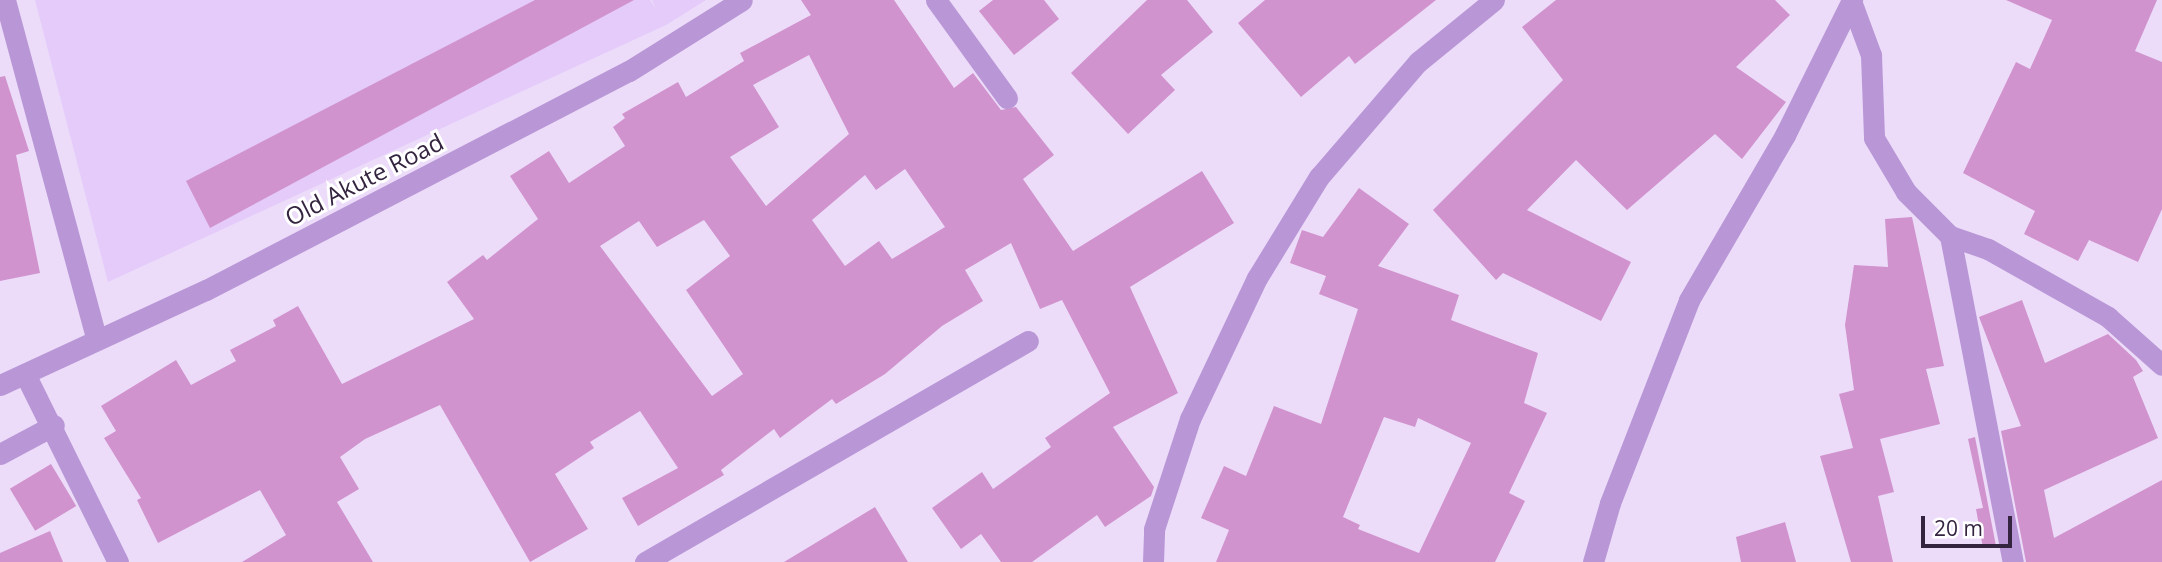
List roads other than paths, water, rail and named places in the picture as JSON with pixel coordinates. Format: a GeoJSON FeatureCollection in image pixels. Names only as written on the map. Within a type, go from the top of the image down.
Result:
{"type":"FeatureCollection","features":[{"type":"Feature","properties":{"kind":"street"},"geometry":{"type":"LineString","coordinates":[[5,0],[96,337]]}},
{"type":"Feature","properties":{"kind":"street","name":"Old Akute Road"},"geometry":{"type":"LineString","coordinates":[[0,385],[96,337],[206,290],[629,71],[742,0]]}},
{"type":"Feature","properties":{"kind":"street"},"geometry":{"type":"LineString","coordinates":[[936,0],[1007,98]]}},
{"type":"Feature","properties":{"kind":"street"},"geometry":{"type":"LineString","coordinates":[[1153,562],[1154,529],[1190,419],[1257,278],[1318,177],[1418,62],[1494,0]]}},
{"type":"Feature","properties":{"kind":"street"},"geometry":{"type":"LineString","coordinates":[[1851,1],[1871,55],[1874,138],[1906,192],[1950,236],[1988,249],[2108,317],[2162,365]]}},
{"type":"Feature","properties":{"kind":"street"},"geometry":{"type":"LineString","coordinates":[[1593,562],[1610,503],[1689,300],[1785,135],[1851,1]]}},
{"type":"Feature","properties":{"kind":"street"},"geometry":{"type":"LineString","coordinates":[[1950,236],[2013,562]]}},
{"type":"Feature","properties":{"kind":"street"},"geometry":{"type":"LineString","coordinates":[[645,562],[1028,341]]}},
{"type":"Feature","properties":{"kind":"street"},"geometry":{"type":"LineString","coordinates":[[25,374],[54,425],[118,562]]}},
{"type":"Feature","properties":{"kind":"street"},"geometry":{"type":"LineString","coordinates":[[0,454],[54,425]]}}]}
